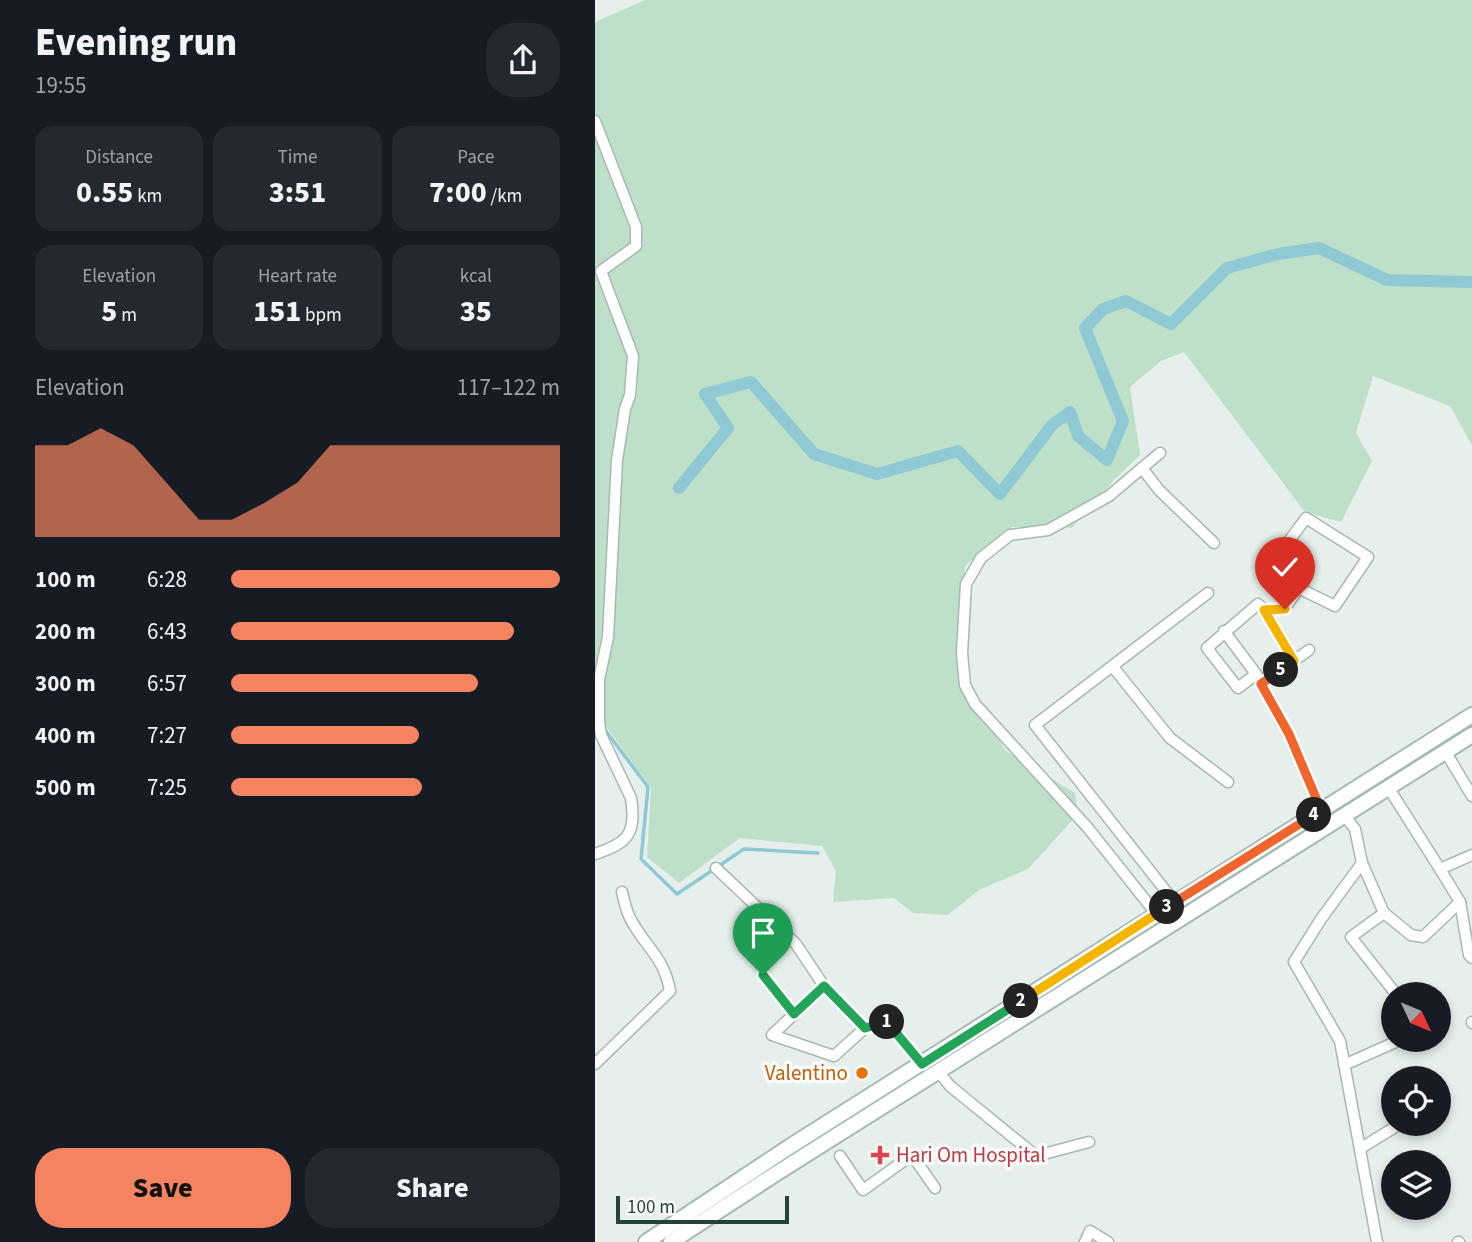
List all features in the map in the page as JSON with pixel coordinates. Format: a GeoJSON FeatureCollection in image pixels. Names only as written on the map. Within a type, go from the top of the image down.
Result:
{"type":"FeatureCollection","features":[{"type":"Feature","properties":{"kind":"main road"},"geometry":{"type":"LineString","coordinates":[[646,1242],[789,1147],[926,1062],[1149,913],[1171,905],[1472,715]]}},
{"type":"Feature","properties":{"kind":"main road"},"geometry":{"type":"LineString","coordinates":[[671,1242],[1472,735]]}},
{"type":"Feature","properties":{"kind":"main road"},"geometry":{"type":"LineString","coordinates":[[1149,913],[1157,935]]}},
{"type":"Feature","properties":{"kind":"main road"},"geometry":{"type":"LineString","coordinates":[[926,1062],[939,1072]]}},
{"type":"Feature","properties":{"kind":"street"},"geometry":{"type":"LineString","coordinates":[[595,121],[636,227],[636,246],[601,271],[633,356],[630,396],[625,409],[617,460],[608,637],[599,680],[599,722],[601,735],[633,807],[630,830],[624,841],[617,847],[595,855]]}},
{"type":"Feature","properties":{"kind":"street"},"geometry":{"type":"LineString","coordinates":[[1149,913],[1089,828],[975,704],[965,685],[962,653],[966,584],[981,558],[1010,536],[1048,530],[1109,496],[1160,453]]}},
{"type":"Feature","properties":{"kind":"street"},"geometry":{"type":"LineString","coordinates":[[1142,468],[1159,491],[1214,543]]}},
{"type":"Feature","properties":{"kind":"street"},"geometry":{"type":"LineString","coordinates":[[1306,518],[1368,557],[1335,606],[1299,588],[1266,572],[1306,518]]}},
{"type":"Feature","properties":{"kind":"street"},"geometry":{"type":"LineString","coordinates":[[1264,610],[1285,609],[1299,588]]}},
{"type":"Feature","properties":{"kind":"street"},"geometry":{"type":"LineString","coordinates":[[1171,905],[1169,895],[1035,725],[1208,593]]}},
{"type":"Feature","properties":{"kind":"street"},"geometry":{"type":"LineString","coordinates":[[1256,674],[1238,688],[1207,648],[1258,604],[1294,661]]}},
{"type":"Feature","properties":{"kind":"street"},"geometry":{"type":"LineString","coordinates":[[1224,631],[1256,674],[1289,734],[1321,811]]}},
{"type":"Feature","properties":{"kind":"street"},"geometry":{"type":"LineString","coordinates":[[1261,684],[1309,650]]}},
{"type":"Feature","properties":{"kind":"street"},"geometry":{"type":"LineString","coordinates":[[1113,667],[1170,738],[1229,782]]}},
{"type":"Feature","properties":{"kind":"street"},"geometry":{"type":"LineString","coordinates":[[1445,751],[1472,796]]}},
{"type":"Feature","properties":{"kind":"street"},"geometry":{"type":"LineString","coordinates":[[1388,787],[1459,902],[1469,956],[1472,958]]}},
{"type":"Feature","properties":{"kind":"street"},"geometry":{"type":"LineString","coordinates":[[1344,815],[1355,829],[1362,863],[1384,913],[1411,935],[1423,937],[1459,902]]}},
{"type":"Feature","properties":{"kind":"street"},"geometry":{"type":"LineString","coordinates":[[1440,869],[1472,855]]}},
{"type":"Feature","properties":{"kind":"street"},"geometry":{"type":"LineString","coordinates":[[1362,863],[1294,962],[1340,1041],[1377,1242]]}},
{"type":"Feature","properties":{"kind":"street"},"geometry":{"type":"LineString","coordinates":[[716,868],[796,944],[824,986],[865,1028]]}},
{"type":"Feature","properties":{"kind":"street"},"geometry":{"type":"LineString","coordinates":[[595,1064],[670,991],[657,954],[631,920],[622,892]]}},
{"type":"Feature","properties":{"kind":"street"},"geometry":{"type":"LineString","coordinates":[[1384,913],[1351,937],[1387,982]]}},
{"type":"Feature","properties":{"kind":"street"},"geometry":{"type":"LineString","coordinates":[[763,975],[794,1014]]}},
{"type":"Feature","properties":{"kind":"street"},"geometry":{"type":"LineString","coordinates":[[824,986],[772,1035],[834,1056],[865,1028],[887,1022],[926,1062]]}},
{"type":"Feature","properties":{"kind":"street"},"geometry":{"type":"LineString","coordinates":[[1344,1065],[1381,1048]]}},
{"type":"Feature","properties":{"kind":"street"},"geometry":{"type":"LineString","coordinates":[[939,1072],[950,1086],[1036,1156],[1089,1142]]}},
{"type":"Feature","properties":{"kind":"street"},"geometry":{"type":"LineString","coordinates":[[1361,1148],[1381,1136]]}},
{"type":"Feature","properties":{"kind":"street"},"geometry":{"type":"LineString","coordinates":[[839,1156],[863,1190],[912,1155],[935,1188]]}},
{"type":"Feature","properties":{"kind":"street"},"geometry":{"type":"LineString","coordinates":[[1085,1242],[1090,1231],[1108,1242]]}},
{"type":"Feature","properties":{"kind":"green space"},"geometry":{"type":"Polygon","coordinates":[[[645,0],[1472,0],[1472,445],[1450,406],[1373,376],[1356,433],[1372,461],[1341,522],[1305,512],[1184,352],[1161,361],[1130,387],[1140,455],[1072,528],[1012,527],[965,566],[962,684],[1006,751],[1075,793],[1078,814],[1028,869],[979,890],[948,915],[913,913],[894,898],[833,902],[836,871],[822,846],[740,838],[679,883],[647,857],[651,788],[595,711],[595,22],[645,0]]]}},
{"type":"Feature","properties":{"kind":"waterway"},"geometry":{"type":"LineString","coordinates":[[679,488],[728,428],[705,394],[751,382],[814,454],[877,474],[958,451],[1000,494],[1052,425],[1070,412],[1078,436],[1107,460],[1123,421],[1085,328],[1103,309],[1126,301],[1171,324],[1227,268],[1278,254],[1319,248],[1387,280],[1472,282]]}},
{"type":"Feature","properties":{"kind":"waterway"},"geometry":{"type":"LineString","coordinates":[[603,727],[648,787],[641,859],[677,894],[744,849],[818,853]]}},
{"type":"Feature","properties":{"kind":"place","name":"Valentino"},"geometry":{"type":"Point","coordinates":[862,1073]}},
{"type":"Feature","properties":{"kind":"place","name":"Hari Om Hospital"},"geometry":{"type":"Point","coordinates":[880,1155]}},
{"type":"Feature","properties":{"kind":"route"},"geometry":{"type":"LineString","coordinates":[[763,975],[794,1014],[824,986],[865,1028],[887,1022],[922,1064],[1321,811],[1289,734],[1261,684],[1294,661],[1264,610],[1285,609]]}}]}
